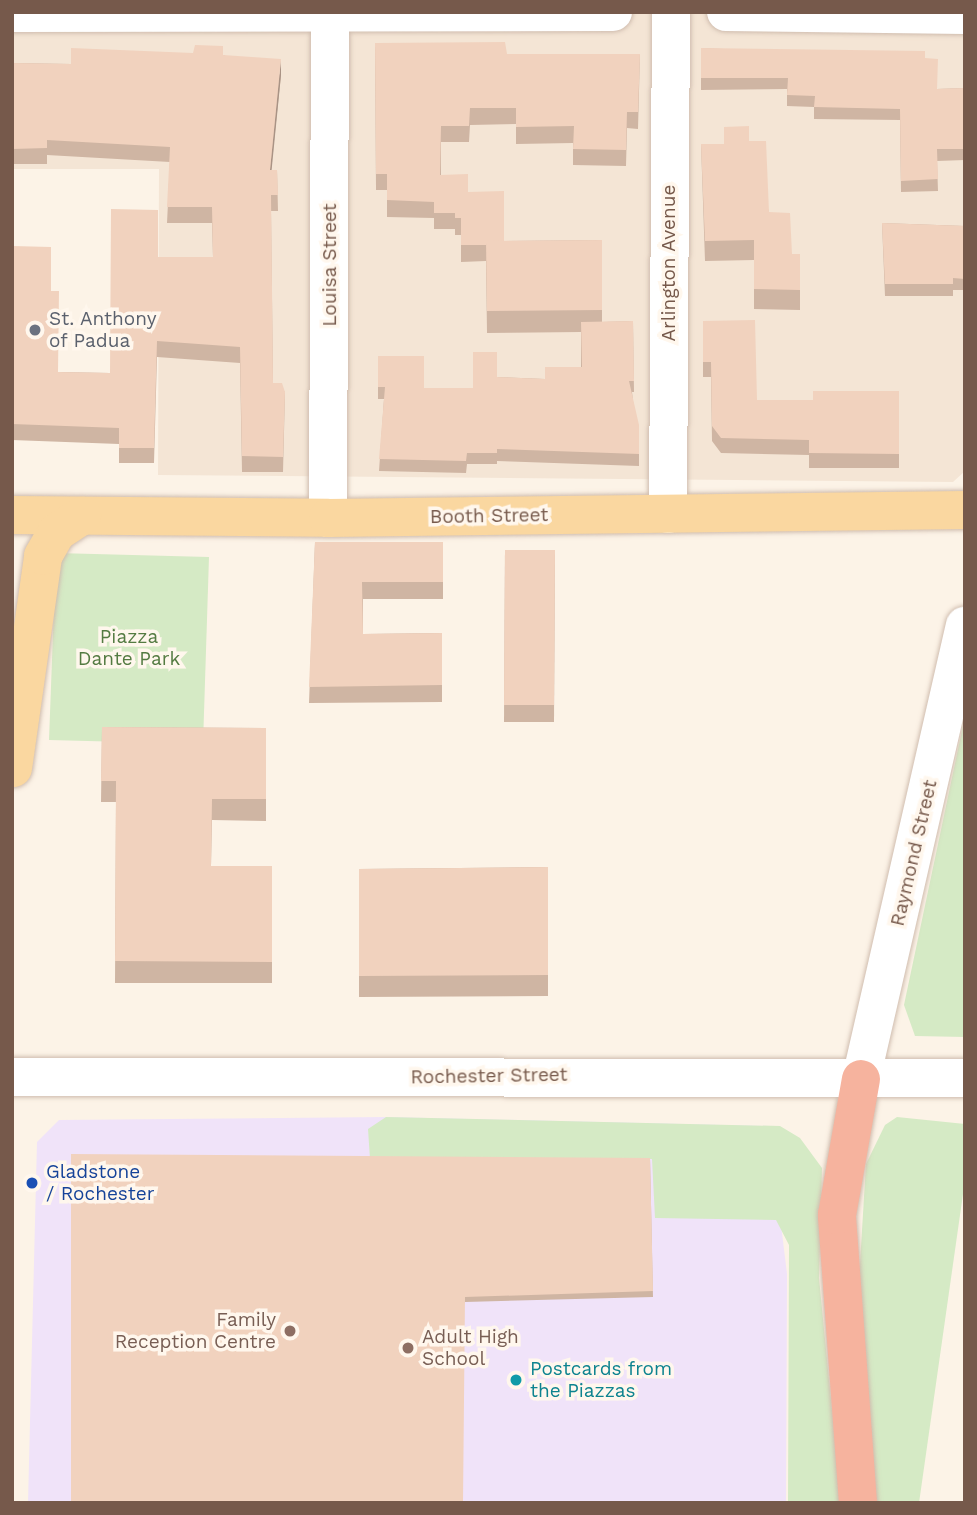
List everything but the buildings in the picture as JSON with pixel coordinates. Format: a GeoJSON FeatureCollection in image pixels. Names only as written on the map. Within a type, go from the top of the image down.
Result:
{"type":"FeatureCollection","features":[{"type":"Feature","properties":{"kind":"highway"},"geometry":{"type":"LineString","coordinates":[[858,1503],[837,1215],[861,1079]]}},
{"type":"Feature","properties":{"kind":"main road","name":"Booth Street"},"geometry":{"type":"LineString","coordinates":[[12,515],[328,518],[965,510]]}},
{"type":"Feature","properties":{"kind":"main road"},"geometry":{"type":"LineString","coordinates":[[13,775],[43,556],[57,532],[82,516]]}},
{"type":"Feature","properties":{"kind":"street"},"geometry":{"type":"LineString","coordinates":[[12,13],[613,12]]}},
{"type":"Feature","properties":{"kind":"street","name":"Arlington Avenue"},"geometry":{"type":"LineString","coordinates":[[668,514],[671,12]]}},
{"type":"Feature","properties":{"kind":"street"},"geometry":{"type":"LineString","coordinates":[[726,12],[965,15]]}},
{"type":"Feature","properties":{"kind":"street","name":"Louisa Street"},"geometry":{"type":"LineString","coordinates":[[328,518],[330,13]]}},
{"type":"Feature","properties":{"kind":"street","name":"Raymond Street"},"geometry":{"type":"LineString","coordinates":[[861,1079],[965,626]]}},
{"type":"Feature","properties":{"kind":"street","name":"Rochester Street"},"geometry":{"type":"LineString","coordinates":[[12,1077],[541,1074],[965,1078]]}},
{"type":"Feature","properties":{"kind":"shaded area"},"geometry":{"type":"Polygon","coordinates":[[[12,12],[965,12],[965,471],[953,482],[158,475],[159,169],[12,169],[12,12]]]}},
{"type":"Feature","properties":{"kind":"shaded area","name":"Adult High School"},"geometry":{"type":"Polygon","coordinates":[[[386,1117],[769,1126],[787,1274],[786,1503],[28,1503],[37,1142],[59,1120],[386,1117]]]}},
{"type":"Feature","properties":{"kind":"green space","name":"Piazza Dante Park"},"geometry":{"type":"Polygon","coordinates":[[[56,553],[209,557],[203,744],[49,740],[56,553]]]}},
{"type":"Feature","properties":{"kind":"green space"},"geometry":{"type":"Polygon","coordinates":[[[965,716],[965,1037],[915,1036],[904,1005],[965,716]]]}},
{"type":"Feature","properties":{"kind":"green space"},"geometry":{"type":"Polygon","coordinates":[[[386,1117],[780,1126],[800,1138],[822,1168],[819,1278],[841,1503],[788,1503],[789,1245],[776,1220],[655,1218],[652,1159],[370,1159],[368,1129],[386,1117]]]}},
{"type":"Feature","properties":{"kind":"green space"},"geometry":{"type":"Polygon","coordinates":[[[897,1117],[965,1124],[965,1180],[919,1503],[876,1503],[858,1297],[866,1164],[885,1125],[897,1117]]]}},
{"type":"Feature","properties":{"kind":"place","name":"St. Anthony of Padua"},"geometry":{"type":"Point","coordinates":[35,330]}},
{"type":"Feature","properties":{"kind":"place","name":"Gladstone / Rochester"},"geometry":{"type":"Point","coordinates":[32,1183]}},
{"type":"Feature","properties":{"kind":"place","name":"Family Reception Centre"},"geometry":{"type":"Point","coordinates":[290,1331]}},
{"type":"Feature","properties":{"kind":"place","name":"Adult High School"},"geometry":{"type":"Point","coordinates":[408,1348]}},
{"type":"Feature","properties":{"kind":"place","name":"Postcards from the Piazzas"},"geometry":{"type":"Point","coordinates":[516,1380]}}]}
